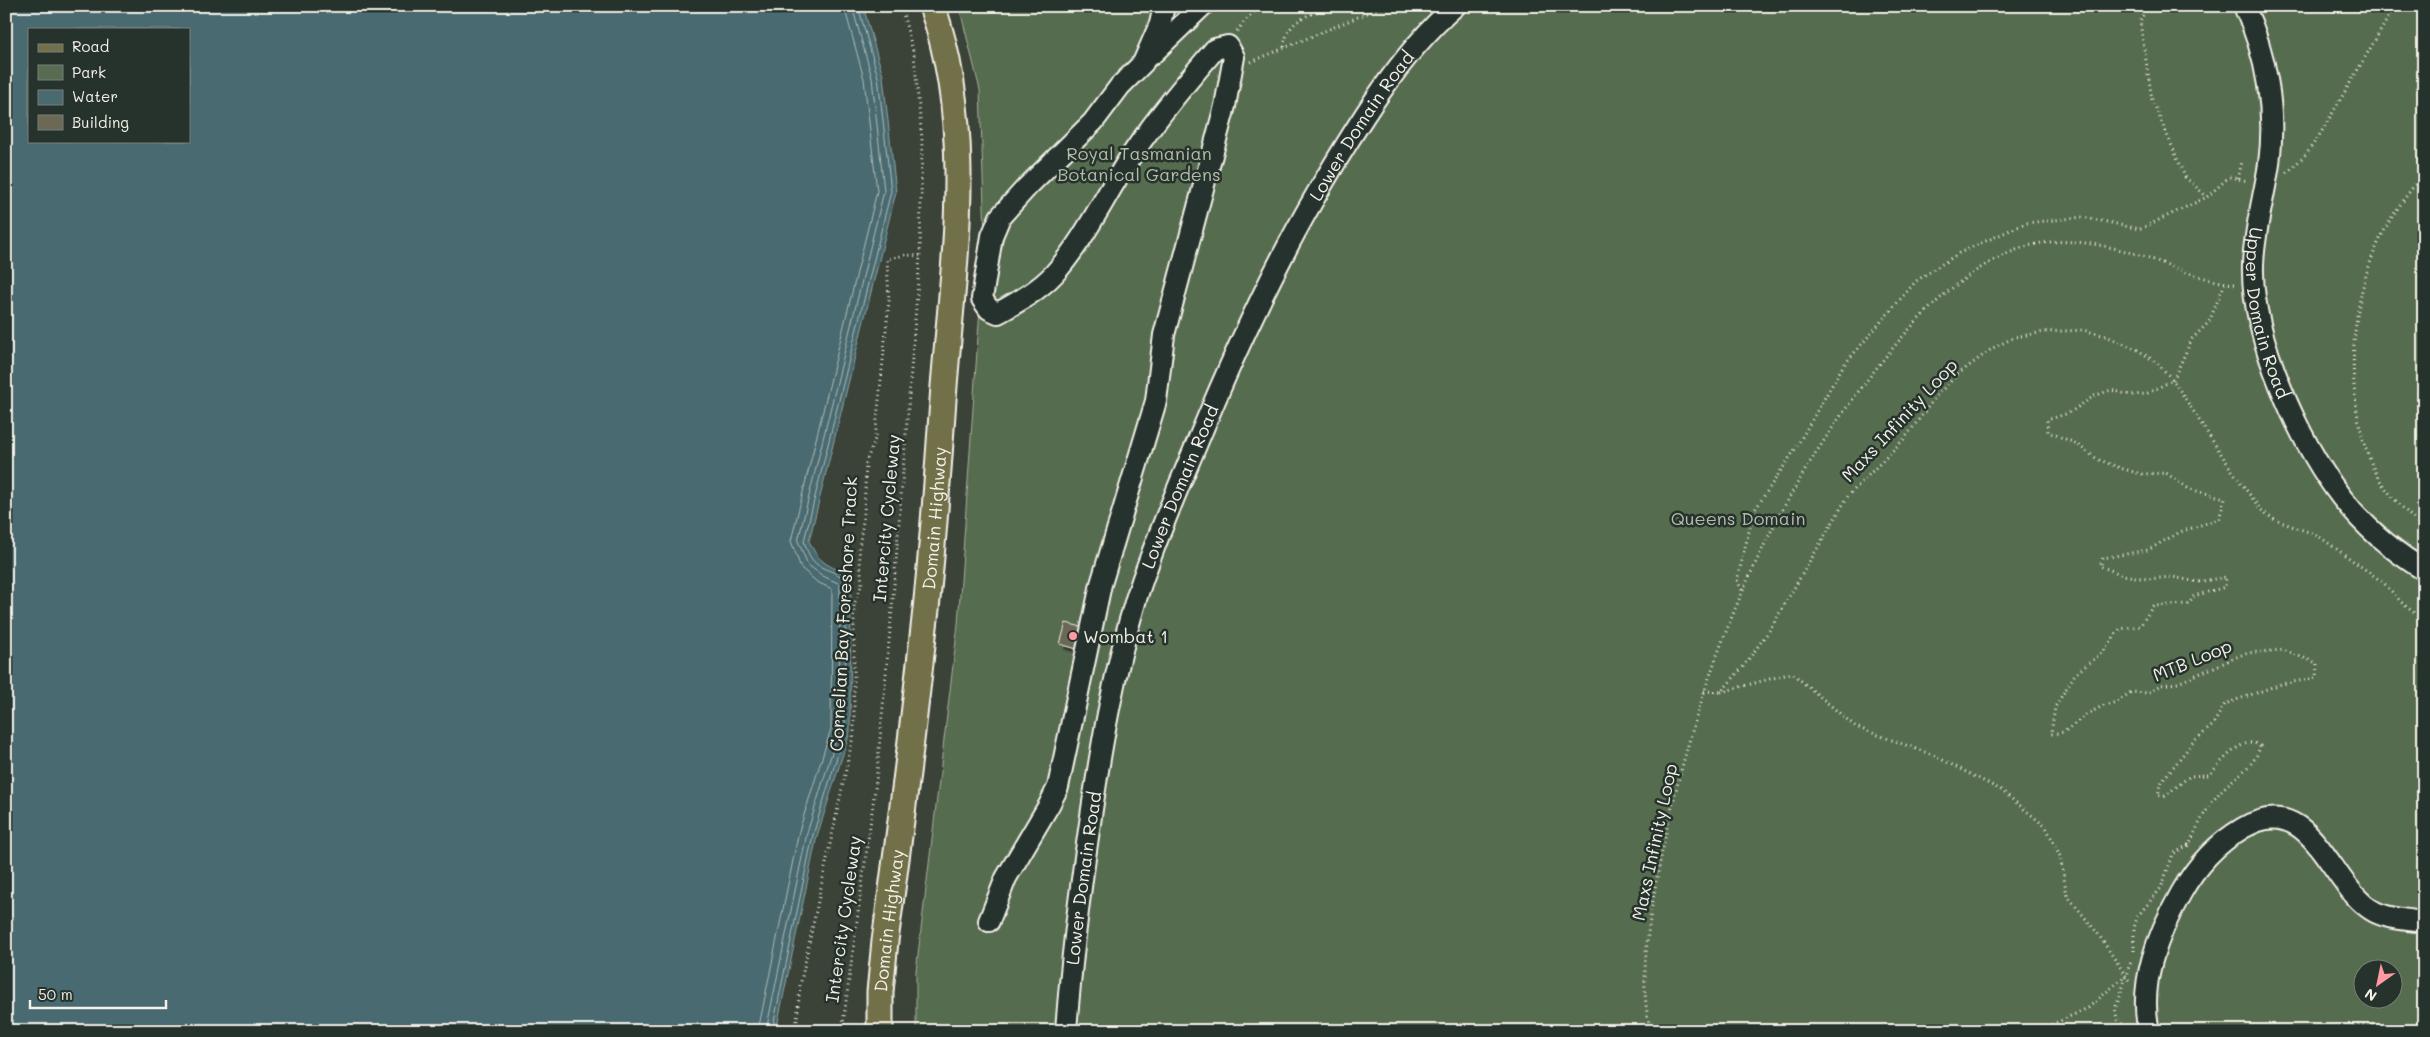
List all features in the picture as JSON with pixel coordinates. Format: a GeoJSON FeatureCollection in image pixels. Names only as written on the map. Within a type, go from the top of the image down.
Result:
{"type":"FeatureCollection","features":[{"type":"Feature","properties":{"kind":"main road","name":"Domain Highway"},"geometry":{"type":"LineString","coordinates":[[880,1031],[880,992],[885,941],[924,633],[958,214],[956,130],[952,91],[946,54],[932,6]]}},
{"type":"Feature","properties":{"kind":"street"},"geometry":{"type":"LineString","coordinates":[[1143,63],[1160,24],[1164,6]]}},
{"type":"Feature","properties":{"kind":"street"},"geometry":{"type":"LineString","coordinates":[[989,921],[1006,878],[1050,805],[1058,787],[1101,584],[1156,401],[1164,335],[1225,106],[1234,57],[1228,46],[1215,49],[1162,113],[1101,203],[1078,244],[1053,275],[1018,302],[998,313],[989,310],[982,299],[992,236],[1000,217],[1027,186],[1093,122],[1120,86],[1202,6]]}},
{"type":"Feature","properties":{"kind":"street","name":"Lower Domain Road"},"geometry":{"type":"LineString","coordinates":[[1066,1031],[1069,981],[1099,757],[1136,600],[1159,533],[1230,363],[1300,223],[1366,113],[1398,70],[1456,6]]}},
{"type":"Feature","properties":{"kind":"street","name":"Upper Domain Road"},"geometry":{"type":"LineString","coordinates":[[2244,6],[2255,30],[2268,85],[2271,145],[2255,235],[2253,286],[2263,332],[2281,386],[2313,452],[2342,498],[2369,527],[2424,570]]}},
{"type":"Feature","properties":{"kind":"street"},"geometry":{"type":"LineString","coordinates":[[2149,1031],[2146,998],[2160,932],[2188,881],[2210,852],[2236,832],[2256,820],[2278,820],[2298,826],[2316,842],[2358,899],[2376,912],[2424,922]]}},
{"type":"Feature","properties":{"kind":"path","name":"Intercity Cycleway"},"geometry":{"type":"LineString","coordinates":[[842,1031],[876,782],[894,598],[920,256],[922,139],[914,55],[901,6]]}},
{"type":"Feature","properties":{"kind":"path"},"geometry":{"type":"LineString","coordinates":[[1228,46],[1243,23],[1261,6]]}},
{"type":"Feature","properties":{"kind":"path"},"geometry":{"type":"LineString","coordinates":[[1284,47],[1288,29],[1294,22],[1332,6]]}},
{"type":"Feature","properties":{"kind":"path"},"geometry":{"type":"LineString","coordinates":[[1230,72],[1284,47],[1384,6]]}},
{"type":"Feature","properties":{"kind":"path"},"geometry":{"type":"LineString","coordinates":[[2147,6],[2140,22],[2152,99],[2185,177],[2207,196]]}},
{"type":"Feature","properties":{"kind":"path"},"geometry":{"type":"LineString","coordinates":[[1742,590],[1737,580],[1754,511],[1794,451],[1843,366],[1916,280],[1959,253],[2026,223],[2083,217],[2140,229],[2207,196],[2229,177],[2265,184],[2278,184],[2307,153],[2395,6]]}},
{"type":"Feature","properties":{"kind":"path"},"geometry":{"type":"LineString","coordinates":[[2238,179],[2242,161]]}},
{"type":"Feature","properties":{"kind":"path"},"geometry":{"type":"LineString","coordinates":[[2424,172],[2381,237],[2371,258],[2362,286],[2356,316],[2353,347],[2354,381],[2362,437],[2376,473],[2388,491],[2424,530]]}},
{"type":"Feature","properties":{"kind":"path","name":"Maxs Infinity Loop"},"geometry":{"type":"LineString","coordinates":[[1651,1031],[1647,1016],[1645,970],[1656,883],[1669,818],[1717,651],[1742,590],[1799,481],[1863,386],[1926,310],[1953,287],[1985,264],[2018,249],[2051,242],[2082,243],[2148,258],[2187,273],[2225,283],[2253,286]]}},
{"type":"Feature","properties":{"kind":"path","name":"Cornelian Bay Foreshore Track"},"geometry":{"type":"LineString","coordinates":[[796,1031],[802,977],[854,732],[854,605],[862,584],[859,548],[864,514],[866,462],[875,439],[889,301],[887,259],[906,255],[920,256]]}},
{"type":"Feature","properties":{"kind":"path"},"geometry":{"type":"LineString","coordinates":[[2173,380],[2192,339],[2209,322],[2225,283]]}},
{"type":"Feature","properties":{"kind":"path","name":"Maxs Infinity Loop"},"geometry":{"type":"LineString","coordinates":[[1721,692],[1743,667],[1769,631],[1848,496],[1904,438],[1938,395],[1979,357],[2015,337],[2061,330],[2083,330],[2106,336],[2138,350],[2157,363],[2173,380],[2231,469],[2262,510],[2275,520],[2317,535],[2384,583],[2401,602],[2424,621]]}},
{"type":"Feature","properties":{"kind":"path","name":"MTB Loop"},"geometry":{"type":"LineString","coordinates":[[2173,380],[2146,394],[2130,395],[2111,390],[2094,396],[2069,413],[2047,420],[2048,432],[2075,443],[2097,459],[2120,468],[2141,474],[2166,474],[2189,489],[2225,498],[2219,518],[2180,532],[2148,550],[2103,558],[2100,566],[2123,575],[2147,579],[2173,576],[2197,582],[2226,577],[2225,587],[2194,596],[2189,604],[2153,606],[2140,626],[2120,629],[2103,652],[2075,674],[2055,707],[2051,734],[2064,732],[2086,714],[2104,705],[2117,702],[2131,692],[2148,693],[2160,685],[2178,683],[2246,653],[2283,650],[2317,663],[2316,678],[2281,684],[2225,704],[2212,726],[2194,741],[2162,781],[2158,795],[2165,796],[2190,776],[2209,775],[2236,747],[2252,743],[2260,746],[2258,753],[2245,769],[2222,789],[2196,829],[2188,848]]}},
{"type":"Feature","properties":{"kind":"path"},"geometry":{"type":"LineString","coordinates":[[1704,691],[1721,692],[1792,673],[1856,727],[1933,756],[2001,790],[2046,826],[2060,856],[2067,895],[2098,934],[2124,976],[2146,998]]}},
{"type":"Feature","properties":{"kind":"path"},"geometry":{"type":"LineString","coordinates":[[2038,1031],[2088,1008],[2124,976]]}},
{"type":"Feature","properties":{"kind":"path"},"geometry":{"type":"LineString","coordinates":[[2328,1030],[2344,1030],[2358,1025],[2387,1024],[2412,1028],[2424,1027]]}},
{"type":"Feature","properties":{"kind":"green space","name":"Queens Domain"},"geometry":{"type":"Polygon","coordinates":[[[959,6],[2424,6],[2424,1031],[916,1031],[916,971],[958,624],[985,236],[980,90],[959,6]]]}},
{"type":"Feature","properties":{"kind":"water"},"geometry":{"type":"Polygon","coordinates":[[[6,6],[863,6],[883,76],[896,192],[809,541],[821,559],[851,575],[850,732],[817,836],[776,1031],[6,1031],[6,6]]]}},
{"type":"Feature","properties":{"kind":"building","name":"Wombat 1"},"geometry":{"type":"Polygon","coordinates":[[[1066,623],[1086,628],[1080,650],[1060,644],[1066,623]]]}},
{"type":"Feature","properties":{"kind":"place","name":"Wombat 1"},"geometry":{"type":"Point","coordinates":[1073,636]}},
{"type":"Feature","properties":{"kind":"park label","name":"Royal Tasmanian Botanical Gardens"},"geometry":{"type":"Point","coordinates":[1139,163]}}]}
